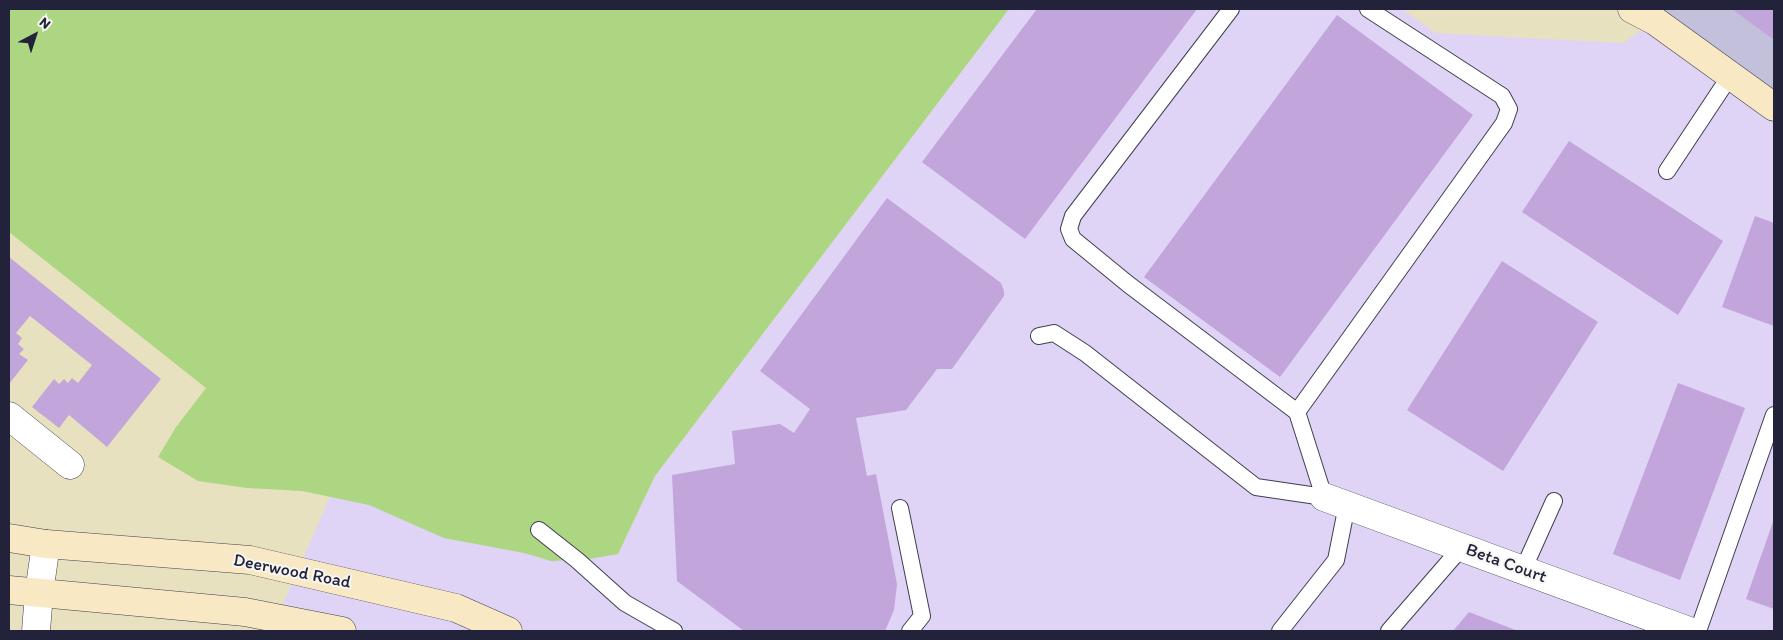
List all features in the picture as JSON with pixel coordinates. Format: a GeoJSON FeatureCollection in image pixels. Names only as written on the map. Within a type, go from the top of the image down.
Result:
{"type":"FeatureCollection","features":[{"type":"Feature","properties":{"kind":"street"},"geometry":{"type":"LineString","coordinates":[[1632,9],[1655,21],[1774,108]]}},
{"type":"Feature","properties":{"kind":"street"},"geometry":{"type":"LineString","coordinates":[[9,416],[70,465]]}},
{"type":"Feature","properties":{"kind":"street","name":"Beta Court"},"geometry":{"type":"LineString","coordinates":[[1335,501],[1688,631]]}},
{"type":"Feature","properties":{"kind":"street","name":"Deerwood Road"},"geometry":{"type":"LineString","coordinates":[[9,538],[46,544],[250,560],[456,608],[508,631]]}},
{"type":"Feature","properties":{"kind":"street"},"geometry":{"type":"LineString","coordinates":[[36,631],[46,544]]}},
{"type":"Feature","properties":{"kind":"street"},"geometry":{"type":"LineString","coordinates":[[9,590],[245,612],[342,631]]}},
{"type":"Feature","properties":{"kind":"lane"},"geometry":{"type":"LineString","coordinates":[[1231,9],[1072,216],[1069,228],[1073,238],[1128,284],[1296,412],[1335,501],[1336,560],[1280,631]]}},
{"type":"Feature","properties":{"kind":"lane"},"geometry":{"type":"LineString","coordinates":[[1296,412],[1504,124],[1509,109],[1502,96],[1368,9]]}},
{"type":"Feature","properties":{"kind":"lane"},"geometry":{"type":"LineString","coordinates":[[1667,170],[1730,76]]}},
{"type":"Feature","properties":{"kind":"lane"},"geometry":{"type":"LineString","coordinates":[[1040,336],[1054,333],[1085,353],[1256,487],[1335,501]]}},
{"type":"Feature","properties":{"kind":"lane"},"geometry":{"type":"LineString","coordinates":[[1688,631],[1774,415]]}},
{"type":"Feature","properties":{"kind":"lane"},"geometry":{"type":"LineString","coordinates":[[1523,570],[1554,502]]}},
{"type":"Feature","properties":{"kind":"lane"},"geometry":{"type":"LineString","coordinates":[[900,508],[922,616],[910,631]]}},
{"type":"Feature","properties":{"kind":"lane"},"geometry":{"type":"LineString","coordinates":[[539,530],[625,603],[674,631]]}},
{"type":"Feature","properties":{"kind":"lane"},"geometry":{"type":"LineString","coordinates":[[1388,631],[1461,548]]}},
{"type":"Feature","properties":{"kind":"shaded area"},"geometry":{"type":"Polygon","coordinates":[[[1009,9],[1402,9],[1436,33],[1623,43],[1655,21],[1774,107],[1774,631],[271,631],[334,488],[618,554],[655,476],[1009,9]]]}},
{"type":"Feature","properties":{"kind":"shaded area"},"geometry":{"type":"Polygon","coordinates":[[[1665,9],[1774,9],[1774,107],[1655,21],[1665,9]]]}},
{"type":"Feature","properties":{"kind":"green space"},"geometry":{"type":"Polygon","coordinates":[[[9,9],[1009,9],[655,476],[618,554],[589,559],[551,561],[524,553],[444,538],[369,505],[302,491],[247,488],[198,481],[158,457],[176,427],[206,388],[9,232],[9,9]]]}},
{"type":"Feature","properties":{"kind":"building"},"geometry":{"type":"Polygon","coordinates":[[[1037,9],[1197,9],[1025,239],[922,162],[1037,9]]]}},
{"type":"Feature","properties":{"kind":"building"},"geometry":{"type":"Polygon","coordinates":[[[1732,9],[1774,9],[1774,40],[1732,9]]]}},
{"type":"Feature","properties":{"kind":"building"},"geometry":{"type":"Polygon","coordinates":[[[1337,15],[1473,115],[1280,377],[1144,277],[1337,15]]]}},
{"type":"Feature","properties":{"kind":"building"},"geometry":{"type":"Polygon","coordinates":[[[1569,141],[1723,241],[1678,315],[1522,212],[1569,141]]]}},
{"type":"Feature","properties":{"kind":"building"},"geometry":{"type":"Polygon","coordinates":[[[887,198],[1001,283],[1004,296],[952,369],[937,369],[906,410],[856,418],[867,476],[876,474],[897,584],[894,610],[885,631],[744,631],[677,581],[672,475],[735,464],[732,431],[780,424],[794,433],[810,409],[760,371],[887,198]]]}},
{"type":"Feature","properties":{"kind":"building"},"geometry":{"type":"Polygon","coordinates":[[[1755,216],[1774,223],[1774,326],[1722,307],[1755,216]]]}},
{"type":"Feature","properties":{"kind":"building"},"geometry":{"type":"Polygon","coordinates":[[[9,257],[161,379],[107,447],[69,415],[59,428],[32,407],[54,379],[59,384],[64,379],[68,383],[72,378],[78,383],[92,365],[30,316],[16,333],[22,338],[18,344],[24,349],[19,354],[28,360],[9,384],[9,257]]]}},
{"type":"Feature","properties":{"kind":"building"},"geometry":{"type":"Polygon","coordinates":[[[1502,261],[1598,322],[1503,471],[1407,410],[1502,261]]]}},
{"type":"Feature","properties":{"kind":"building"},"geometry":{"type":"Polygon","coordinates":[[[1678,383],[1745,408],[1680,580],[1613,554],[1678,383]]]}},
{"type":"Feature","properties":{"kind":"building"},"geometry":{"type":"Polygon","coordinates":[[[1774,519],[1774,609],[1746,599],[1774,519]]]}},
{"type":"Feature","properties":{"kind":"building"},"geometry":{"type":"Polygon","coordinates":[[[1469,612],[1518,631],[1453,631],[1469,612]]]}}]}
